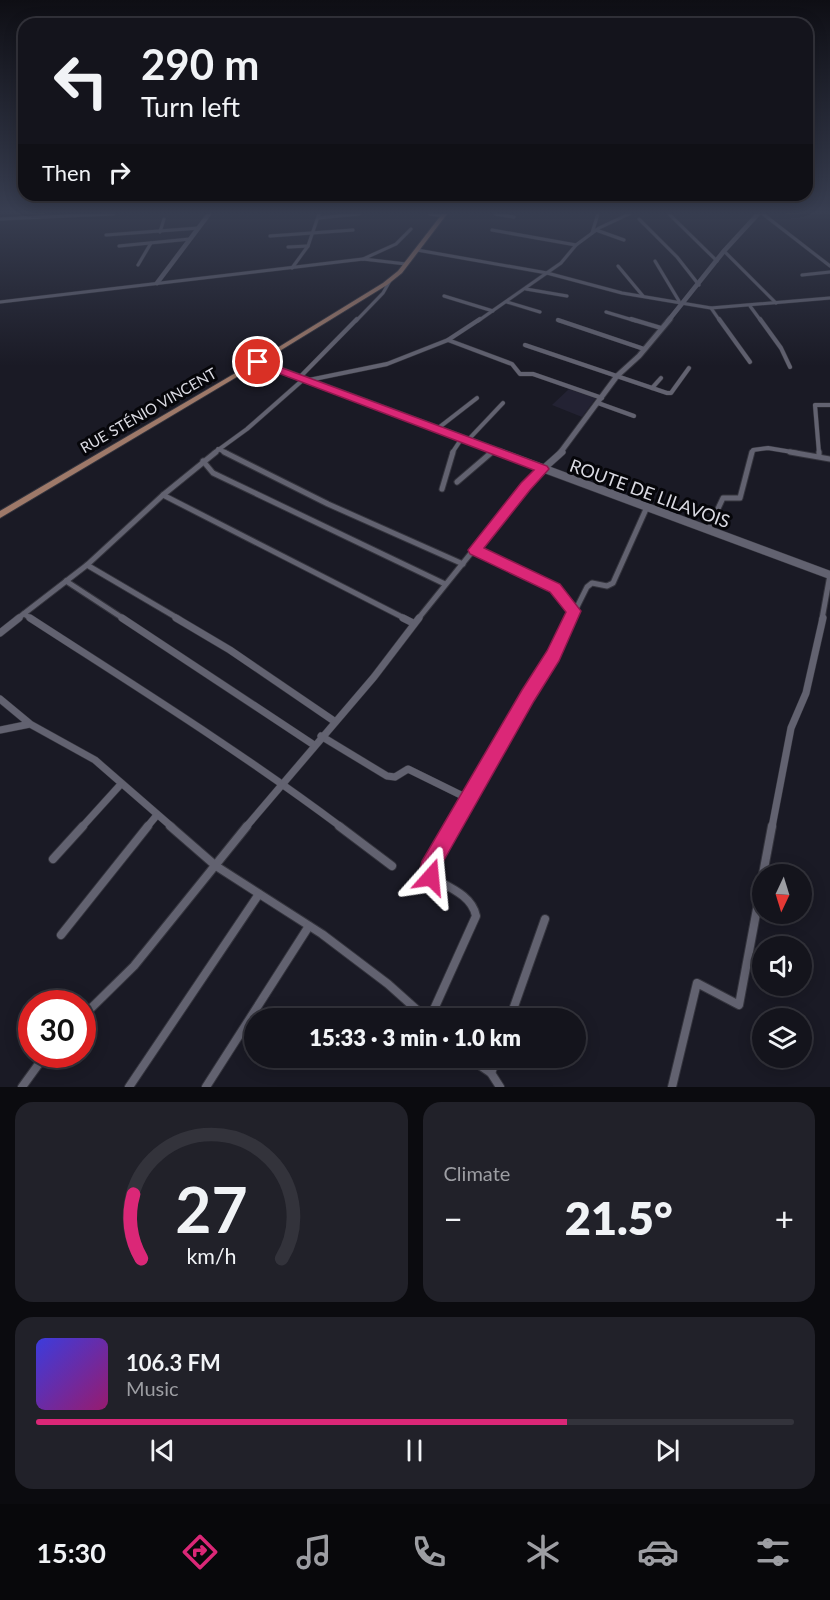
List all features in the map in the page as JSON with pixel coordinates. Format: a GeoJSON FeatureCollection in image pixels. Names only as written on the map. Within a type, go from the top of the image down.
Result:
{"type":"FeatureCollection","features":[{"type":"Feature","properties":{"kind":"main road","name":"RUE STÉNIO VINCENT"},"geometry":{"type":"LineString","coordinates":[[0,515],[258,362],[391,279],[405,265]]}},
{"type":"Feature","properties":{"kind":"main road","name":"ROUTE DE LILAVOIS"},"geometry":{"type":"LineString","coordinates":[[258,362],[830,575]]}},
{"type":"Feature","properties":{"kind":"street"},"geometry":{"type":"LineString","coordinates":[[157,283],[171,265]]}},
{"type":"Feature","properties":{"kind":"street"},"geometry":{"type":"LineString","coordinates":[[291,269],[294,265]]}},
{"type":"Feature","properties":{"kind":"street"},"geometry":{"type":"LineString","coordinates":[[0,302],[322,265]]}},
{"type":"Feature","properties":{"kind":"street"},"geometry":{"type":"LineString","coordinates":[[500,265],[547,273],[643,296],[711,308],[830,298]]}},
{"type":"Feature","properties":{"kind":"street"},"geometry":{"type":"LineString","coordinates":[[305,378],[387,363],[448,340],[526,289],[557,265]]}},
{"type":"Feature","properties":{"kind":"street"},"geometry":{"type":"LineString","coordinates":[[657,265],[681,302]]}},
{"type":"Feature","properties":{"kind":"street"},"geometry":{"type":"LineString","coordinates":[[683,265],[699,285]]}},
{"type":"Feature","properties":{"kind":"street"},"geometry":{"type":"LineString","coordinates":[[96,1004],[135,966],[282,783],[374,677],[413,623],[525,486],[560,454],[617,376],[644,349],[714,265]]}},
{"type":"Feature","properties":{"kind":"street"},"geometry":{"type":"LineString","coordinates":[[738,265],[776,303]]}},
{"type":"Feature","properties":{"kind":"street"},"geometry":{"type":"LineString","coordinates":[[618,266],[643,296]]}},
{"type":"Feature","properties":{"kind":"street"},"geometry":{"type":"LineString","coordinates":[[802,275],[830,273]]}},
{"type":"Feature","properties":{"kind":"street"},"geometry":{"type":"LineString","coordinates":[[0,633],[87,565],[163,495],[218,449],[247,429],[305,378],[383,293],[391,279]]}},
{"type":"Feature","properties":{"kind":"street"},"geometry":{"type":"LineString","coordinates":[[526,289],[567,296]]}},
{"type":"Feature","properties":{"kind":"street"},"geometry":{"type":"LineString","coordinates":[[444,296],[493,311]]}},
{"type":"Feature","properties":{"kind":"street"},"geometry":{"type":"LineString","coordinates":[[507,302],[540,312]]}},
{"type":"Feature","properties":{"kind":"street"},"geometry":{"type":"LineString","coordinates":[[750,306],[781,348],[790,367]]}},
{"type":"Feature","properties":{"kind":"street"},"geometry":{"type":"LineString","coordinates":[[711,308],[750,362]]}},
{"type":"Feature","properties":{"kind":"street"},"geometry":{"type":"LineString","coordinates":[[606,312],[661,328]]}},
{"type":"Feature","properties":{"kind":"street"},"geometry":{"type":"LineString","coordinates":[[558,320],[644,349]]}},
{"type":"Feature","properties":{"kind":"street"},"geometry":{"type":"LineString","coordinates":[[448,340],[512,364],[520,374],[533,374],[634,416]]}},
{"type":"Feature","properties":{"kind":"street"},"geometry":{"type":"LineString","coordinates":[[525,345],[671,393],[689,368]]}},
{"type":"Feature","properties":{"kind":"street"},"geometry":{"type":"LineString","coordinates":[[652,388],[661,378]]}},
{"type":"Feature","properties":{"kind":"street"},"geometry":{"type":"LineString","coordinates":[[437,429],[477,398]]}},
{"type":"Feature","properties":{"kind":"street"},"geometry":{"type":"LineString","coordinates":[[442,489],[451,455],[503,404]]}},
{"type":"Feature","properties":{"kind":"street"},"geometry":{"type":"LineString","coordinates":[[819,456],[815,405],[830,405]]}},
{"type":"Feature","properties":{"kind":"street"},"geometry":{"type":"LineString","coordinates":[[708,530],[723,498],[741,498],[753,450],[768,448],[830,459]]}},
{"type":"Feature","properties":{"kind":"street"},"geometry":{"type":"LineString","coordinates":[[218,449],[328,504],[463,564]]}},
{"type":"Feature","properties":{"kind":"street"},"geometry":{"type":"LineString","coordinates":[[457,482],[494,450]]}},
{"type":"Feature","properties":{"kind":"street"},"geometry":{"type":"LineString","coordinates":[[203,461],[213,473],[445,584]]}},
{"type":"Feature","properties":{"kind":"street"},"geometry":{"type":"LineString","coordinates":[[163,495],[413,623]]}},
{"type":"Feature","properties":{"kind":"street"},"geometry":{"type":"LineString","coordinates":[[433,1008],[476,916],[476,909],[471,902],[431,877],[429,868],[553,656],[589,584],[607,586],[613,583],[646,507]]}},
{"type":"Feature","properties":{"kind":"street"},"geometry":{"type":"LineString","coordinates":[[475,550],[555,588],[574,611]]}},
{"type":"Feature","properties":{"kind":"street"},"geometry":{"type":"LineString","coordinates":[[87,565],[230,650],[334,721]]}},
{"type":"Feature","properties":{"kind":"street"},"geometry":{"type":"LineString","coordinates":[[766,864],[791,728],[806,693],[818,651],[830,575]]}},
{"type":"Feature","properties":{"kind":"street"},"geometry":{"type":"LineString","coordinates":[[66,581],[314,745]]}},
{"type":"Feature","properties":{"kind":"street"},"geometry":{"type":"LineString","coordinates":[[24,614],[282,783],[392,866]]}},
{"type":"Feature","properties":{"kind":"street"},"geometry":{"type":"LineString","coordinates":[[0,699],[30,724],[95,760],[216,866],[309,926],[388,984],[416,1008]]}},
{"type":"Feature","properties":{"kind":"street"},"geometry":{"type":"LineString","coordinates":[[0,730],[30,724]]}},
{"type":"Feature","properties":{"kind":"street"},"geometry":{"type":"LineString","coordinates":[[321,736],[387,776],[396,777],[408,769],[469,799]]}},
{"type":"Feature","properties":{"kind":"street"},"geometry":{"type":"LineString","coordinates":[[53,859],[121,784]]}},
{"type":"Feature","properties":{"kind":"street"},"geometry":{"type":"LineString","coordinates":[[61,935],[157,815]]}},
{"type":"Feature","properties":{"kind":"street"},"geometry":{"type":"LineString","coordinates":[[129,1087],[259,894]]}},
{"type":"Feature","properties":{"kind":"street"},"geometry":{"type":"LineString","coordinates":[[514,1008],[545,919]]}},
{"type":"Feature","properties":{"kind":"street"},"geometry":{"type":"LineString","coordinates":[[672,1087],[697,982],[739,1005],[754,924]]}},
{"type":"Feature","properties":{"kind":"street"},"geometry":{"type":"LineString","coordinates":[[206,1087],[309,926]]}},
{"type":"Feature","properties":{"kind":"street"},"geometry":{"type":"LineString","coordinates":[[22,1087],[36,1068]]}},
{"type":"Feature","properties":{"kind":"street"},"geometry":{"type":"LineString","coordinates":[[484,1068],[491,1073],[500,1087]]}},
{"type":"Feature","properties":{"kind":"street"},"geometry":{"type":"LineString","coordinates":[[491,1073],[493,1068]]}},
{"type":"Feature","properties":{"kind":"shaded area"},"geometry":{"type":"Polygon","coordinates":[[[569,389],[596,398],[582,417],[552,405],[569,389]]]}},
{"type":"Feature","properties":{"kind":"route"},"geometry":{"type":"LineString","coordinates":[[258,362],[543,469],[525,486],[475,550],[555,588],[574,611],[553,656],[429,868],[431,877]]}}]}
